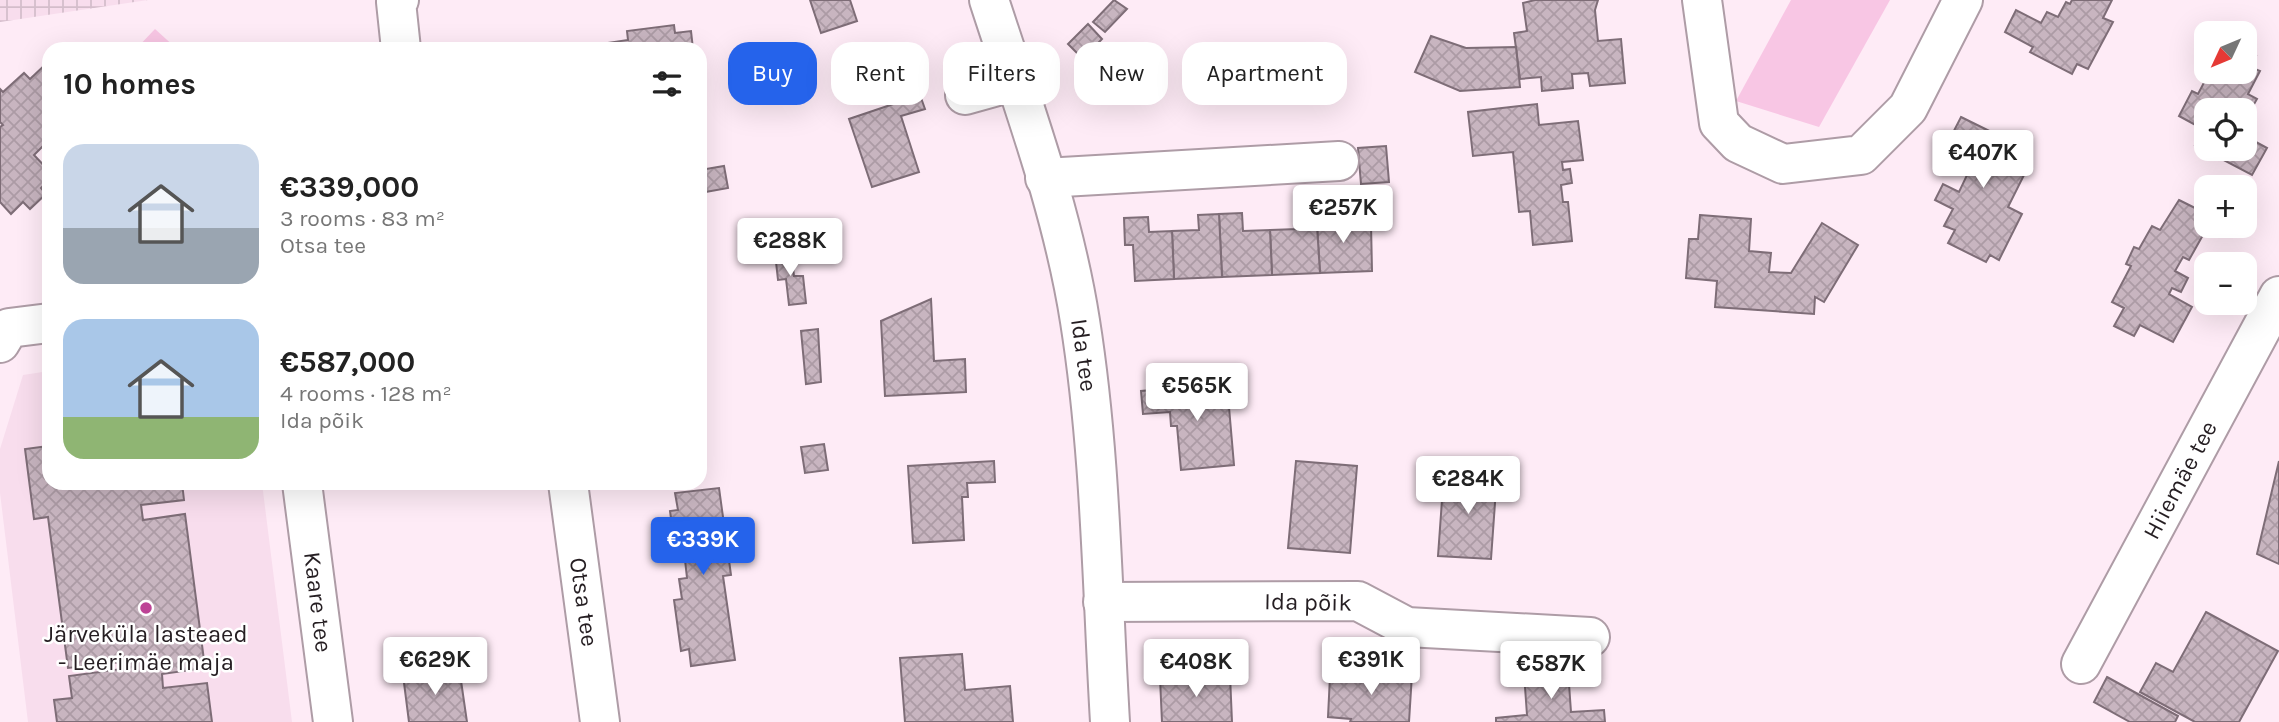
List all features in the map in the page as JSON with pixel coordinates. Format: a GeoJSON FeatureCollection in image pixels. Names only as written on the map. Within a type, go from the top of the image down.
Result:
{"type":"FeatureCollection","features":[{"type":"Feature","properties":{"kind":"street"},"geometry":{"type":"LineString","coordinates":[[399,0],[396,2],[400,42]]}},
{"type":"Feature","properties":{"kind":"street","name":"Ida tee"},"geometry":{"type":"LineString","coordinates":[[989,0],[1002,42]]}},
{"type":"Feature","properties":{"kind":"street"},"geometry":{"type":"LineString","coordinates":[[1702,0],[1719,123],[1738,143],[1783,163],[1861,155],[1908,108],[1963,0]]}},
{"type":"Feature","properties":{"kind":"street","name":"Ida tee"},"geometry":{"type":"LineString","coordinates":[[1022,105],[1064,244],[1080,319],[1096,456],[1110,722]]}},
{"type":"Feature","properties":{"kind":"street"},"geometry":{"type":"LineString","coordinates":[[1045,178],[1339,161]]}},
{"type":"Feature","properties":{"kind":"street","name":"Hiiemäe tee"},"geometry":{"type":"LineString","coordinates":[[2081,664],[2279,296]]}},
{"type":"Feature","properties":{"kind":"street"},"geometry":{"type":"LineString","coordinates":[[0,343],[9,328],[42,324]]}},
{"type":"Feature","properties":{"kind":"street","name":"Kaare tee"},"geometry":{"type":"LineString","coordinates":[[303,490],[333,722]]}},
{"type":"Feature","properties":{"kind":"street","name":"Otsa tee"},"geometry":{"type":"LineString","coordinates":[[569,490],[600,722]]}},
{"type":"Feature","properties":{"kind":"street","name":"Ida põik"},"geometry":{"type":"LineString","coordinates":[[1103,602],[1358,601],[1407,627],[1590,637]]}},
{"type":"Feature","properties":{"kind":"shaded area"},"geometry":{"type":"Polygon","coordinates":[[[0,0],[148,0],[0,22],[0,0]]]}},
{"type":"Feature","properties":{"kind":"shaded area"},"geometry":{"type":"Polygon","coordinates":[[[1791,0],[1890,0],[1819,127],[1736,101],[1791,0]]]}},
{"type":"Feature","properties":{"kind":"shaded area"},"geometry":{"type":"Polygon","coordinates":[[[155,29],[169,42],[143,42],[155,29]]]}},
{"type":"Feature","properties":{"kind":"shaded area","name":"Järveküla lasteaed - Leerimäe maja"},"geometry":{"type":"Polygon","coordinates":[[[42,372],[42,490],[263,490],[292,722],[28,722],[0,493],[0,449],[23,375],[42,372]]]}},
{"type":"Feature","properties":{"kind":"building"},"geometry":{"type":"Polygon","coordinates":[[[810,0],[850,0],[857,21],[821,33],[810,0]]]}},
{"type":"Feature","properties":{"kind":"building"},"geometry":{"type":"Polygon","coordinates":[[[1114,0],[1127,9],[1105,32],[1093,22],[1114,0]]]}},
{"type":"Feature","properties":{"kind":"building"},"geometry":{"type":"Polygon","coordinates":[[[1535,0],[1598,0],[1595,10],[1598,41],[1621,39],[1625,83],[1590,86],[1588,73],[1572,74],[1573,88],[1542,91],[1541,77],[1520,79],[1514,33],[1527,31],[1523,3],[1535,0]]]}},
{"type":"Feature","properties":{"kind":"building"},"geometry":{"type":"Polygon","coordinates":[[[2072,0],[2112,0],[2103,18],[2113,22],[2088,69],[2077,64],[2072,74],[2030,52],[2033,47],[2005,32],[2016,10],[2041,23],[2047,12],[2058,17],[2066,2],[2070,4],[2072,0]]]}},
{"type":"Feature","properties":{"kind":"building"},"geometry":{"type":"Polygon","coordinates":[[[1088,24],[1102,39],[1099,42],[1074,42],[1074,50],[1068,44],[1088,24]]]}},
{"type":"Feature","properties":{"kind":"building"},"geometry":{"type":"Polygon","coordinates":[[[674,25],[675,33],[691,31],[692,42],[614,42],[628,40],[627,31],[674,25]]]}},
{"type":"Feature","properties":{"kind":"building"},"geometry":{"type":"Polygon","coordinates":[[[1431,36],[1466,48],[1516,47],[1520,87],[1460,91],[1415,72],[1431,36]]]}},
{"type":"Feature","properties":{"kind":"building"},"geometry":{"type":"Polygon","coordinates":[[[42,68],[42,147],[34,155],[42,164],[42,198],[30,209],[23,202],[11,214],[0,202],[0,127],[3,125],[0,122],[0,89],[3,92],[24,73],[30,79],[42,68]]]}},
{"type":"Feature","properties":{"kind":"building"},"geometry":{"type":"Polygon","coordinates":[[[2203,84],[2253,84],[2248,94],[2255,98],[2194,98],[2194,124],[2179,116],[2192,91],[2198,94],[2203,84]]]}},
{"type":"Feature","properties":{"kind":"building"},"geometry":{"type":"Polygon","coordinates":[[[1537,104],[1539,125],[1578,121],[1583,160],[1562,162],[1563,170],[1570,169],[1572,183],[1561,185],[1563,202],[1568,202],[1572,241],[1533,245],[1530,211],[1519,212],[1513,152],[1473,156],[1468,112],[1537,104]]]}},
{"type":"Feature","properties":{"kind":"building"},"geometry":{"type":"Polygon","coordinates":[[[890,105],[924,105],[925,109],[901,116],[919,172],[872,187],[849,119],[890,105]]]}},
{"type":"Feature","properties":{"kind":"building"},"geometry":{"type":"Polygon","coordinates":[[[1961,117],[2026,149],[2022,157],[2031,161],[2008,207],[2022,214],[1999,260],[1990,255],[1986,262],[1948,243],[1955,230],[1944,226],[1953,209],[1935,200],[1943,184],[1959,192],[1969,171],[1941,156],[1961,117]]]}},
{"type":"Feature","properties":{"kind":"building"},"geometry":{"type":"Polygon","coordinates":[[[2257,143],[2267,148],[2252,175],[2225,161],[2257,161],[2257,143]]]}},
{"type":"Feature","properties":{"kind":"building"},"geometry":{"type":"Polygon","coordinates":[[[1386,146],[1389,182],[1361,184],[1358,148],[1386,146]]]}},
{"type":"Feature","properties":{"kind":"building"},"geometry":{"type":"Polygon","coordinates":[[[724,166],[728,188],[707,192],[707,169],[724,166]]]}},
{"type":"Feature","properties":{"kind":"building"},"geometry":{"type":"Polygon","coordinates":[[[2179,200],[2194,208],[2194,238],[2201,238],[2189,260],[2183,257],[2175,271],[2188,278],[2181,292],[2172,288],[2169,294],[2192,307],[2173,342],[2140,325],[2134,336],[2114,326],[2124,308],[2112,302],[2131,266],[2126,264],[2134,247],[2139,249],[2152,226],[2160,230],[2179,200]]]}},
{"type":"Feature","properties":{"kind":"building"},"geometry":{"type":"Polygon","coordinates":[[[1337,209],[1337,225],[1371,224],[1372,271],[1320,273],[1316,210],[1337,209]]]}},
{"type":"Feature","properties":{"kind":"building"},"geometry":{"type":"Polygon","coordinates":[[[1316,210],[1320,273],[1272,275],[1270,230],[1298,229],[1298,211],[1316,210]]]}},
{"type":"Feature","properties":{"kind":"building"},"geometry":{"type":"Polygon","coordinates":[[[1242,213],[1243,231],[1270,230],[1272,275],[1222,277],[1219,214],[1242,213]]]}},
{"type":"Feature","properties":{"kind":"building"},"geometry":{"type":"Polygon","coordinates":[[[1219,214],[1222,277],[1174,279],[1172,231],[1199,230],[1198,215],[1219,214]]]}},
{"type":"Feature","properties":{"kind":"building"},"geometry":{"type":"Polygon","coordinates":[[[1700,215],[1751,219],[1749,251],[1771,253],[1769,272],[1791,273],[1822,223],[1858,245],[1824,302],[1815,297],[1814,314],[1715,307],[1717,281],[1686,278],[1689,239],[1698,239],[1700,215]]]}},
{"type":"Feature","properties":{"kind":"building"},"geometry":{"type":"Polygon","coordinates":[[[1148,217],[1149,232],[1172,231],[1174,279],[1135,281],[1133,245],[1125,245],[1124,218],[1148,217]]]}},
{"type":"Feature","properties":{"kind":"building"},"geometry":{"type":"Polygon","coordinates":[[[791,250],[794,276],[803,276],[806,303],[789,305],[786,279],[778,280],[775,253],[791,250]]]}},
{"type":"Feature","properties":{"kind":"building"},"geometry":{"type":"Polygon","coordinates":[[[931,299],[934,361],[965,359],[966,392],[885,396],[881,321],[931,299]]]}},
{"type":"Feature","properties":{"kind":"building"},"geometry":{"type":"Polygon","coordinates":[[[818,329],[821,382],[806,384],[801,331],[818,329]]]}},
{"type":"Feature","properties":{"kind":"building"},"geometry":{"type":"Polygon","coordinates":[[[1227,384],[1234,465],[1181,470],[1177,426],[1171,426],[1170,412],[1143,414],[1141,391],[1227,384]]]}},
{"type":"Feature","properties":{"kind":"building"},"geometry":{"type":"Polygon","coordinates":[[[824,444],[828,470],[805,473],[801,447],[824,444]]]}},
{"type":"Feature","properties":{"kind":"building"},"geometry":{"type":"Polygon","coordinates":[[[42,447],[42,490],[183,490],[184,500],[141,505],[143,520],[185,514],[205,668],[162,674],[163,688],[207,683],[212,722],[57,722],[54,700],[72,698],[69,676],[122,669],[121,662],[68,668],[48,517],[34,519],[25,449],[42,447]]]}},
{"type":"Feature","properties":{"kind":"building"},"geometry":{"type":"Polygon","coordinates":[[[994,461],[995,482],[967,483],[968,497],[962,497],[964,540],[913,543],[908,466],[994,461]]]}},
{"type":"Feature","properties":{"kind":"building"},"geometry":{"type":"Polygon","coordinates":[[[1296,461],[1357,466],[1350,553],[1288,548],[1296,461]]]}},
{"type":"Feature","properties":{"kind":"building"},"geometry":{"type":"Polygon","coordinates":[[[2279,461],[2279,564],[2257,554],[2279,461]]]}},
{"type":"Feature","properties":{"kind":"building"},"geometry":{"type":"Polygon","coordinates":[[[1444,472],[1497,475],[1491,559],[1438,556],[1444,472]]]}},
{"type":"Feature","properties":{"kind":"building"},"geometry":{"type":"Polygon","coordinates":[[[719,488],[731,575],[723,576],[735,660],[691,666],[689,649],[681,651],[674,600],[682,599],[679,579],[687,578],[685,560],[677,561],[670,511],[678,510],[675,493],[719,488]]]}},
{"type":"Feature","properties":{"kind":"building"},"geometry":{"type":"Polygon","coordinates":[[[2206,612],[2278,651],[2239,722],[2195,722],[2140,692],[2156,663],[2173,672],[2206,612]]]}},
{"type":"Feature","properties":{"kind":"building"},"geometry":{"type":"Polygon","coordinates":[[[962,654],[965,690],[1010,686],[1013,722],[905,722],[900,658],[962,654]]]}},
{"type":"Feature","properties":{"kind":"building"},"geometry":{"type":"Polygon","coordinates":[[[459,667],[467,722],[409,722],[403,675],[459,667]]]}},
{"type":"Feature","properties":{"kind":"building"},"geometry":{"type":"Polygon","coordinates":[[[1353,670],[1412,674],[1409,722],[1350,722],[1351,719],[1328,717],[1330,676],[1352,678],[1353,670]]]}},
{"type":"Feature","properties":{"kind":"building"},"geometry":{"type":"Polygon","coordinates":[[[1568,670],[1571,712],[1604,710],[1605,722],[1496,722],[1496,718],[1527,715],[1524,673],[1568,670]]]}},
{"type":"Feature","properties":{"kind":"building"},"geometry":{"type":"Polygon","coordinates":[[[1230,675],[1232,722],[1162,722],[1160,678],[1230,675]]]}},
{"type":"Feature","properties":{"kind":"building"},"geometry":{"type":"Polygon","coordinates":[[[2107,677],[2178,716],[2175,722],[2130,722],[2094,702],[2107,677]]]}},
{"type":"Feature","properties":{"kind":"place","name":"Järveküla lasteaed - Leerimäe maja"},"geometry":{"type":"Point","coordinates":[146,608]}}]}
